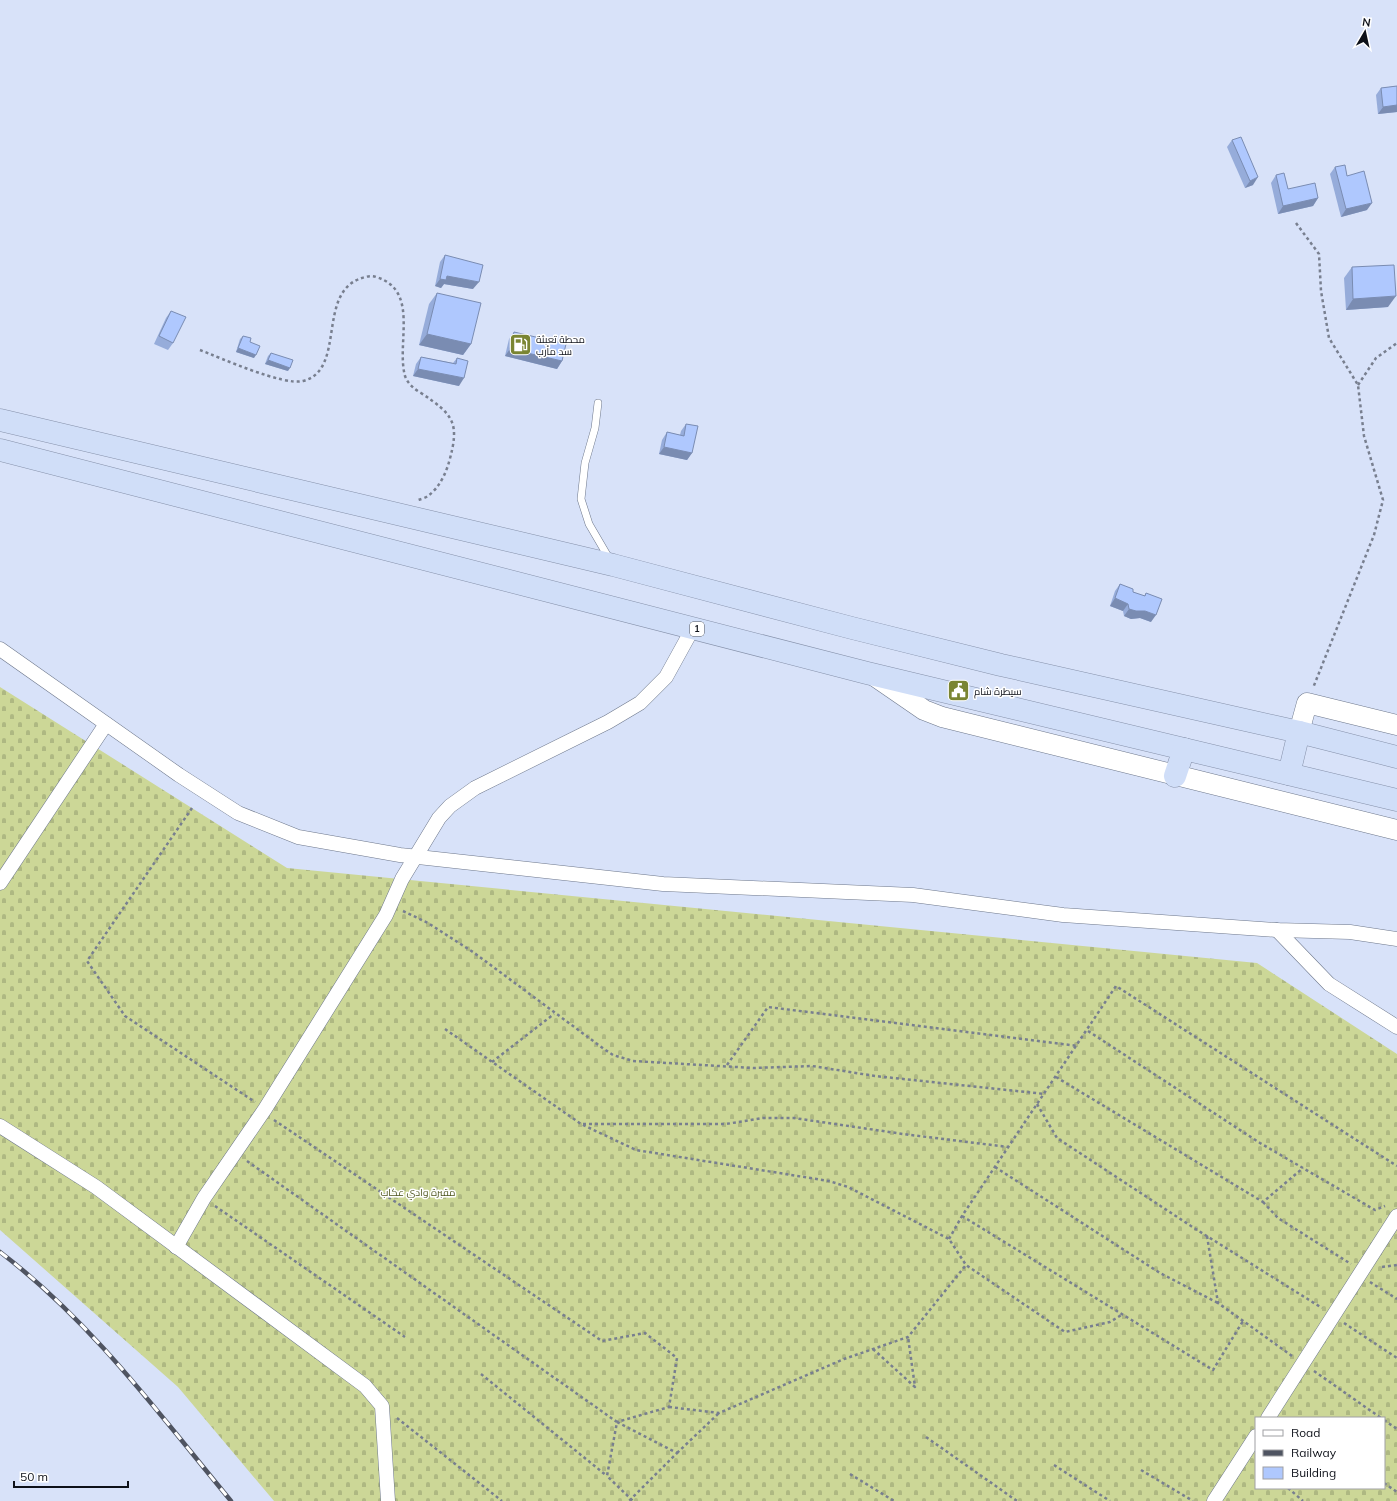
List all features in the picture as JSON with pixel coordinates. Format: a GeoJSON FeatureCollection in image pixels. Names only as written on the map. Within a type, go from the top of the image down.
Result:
{"type":"FeatureCollection","features":[{"type":"Feature","properties":{"kind":"highway"},"geometry":{"type":"LineString","coordinates":[[0,420],[613,566],[986,661],[1299,732],[1397,757]]}},
{"type":"Feature","properties":{"kind":"highway","name":"1"},"geometry":{"type":"LineString","coordinates":[[0,450],[867,673],[1397,800]]}},
{"type":"Feature","properties":{"kind":"highway"},"geometry":{"type":"LineString","coordinates":[[1289,774],[1299,732]]}},
{"type":"Feature","properties":{"kind":"highway"},"geometry":{"type":"LineString","coordinates":[[1176,776],[1184,749]]}},
{"type":"Feature","properties":{"kind":"main road"},"geometry":{"type":"LineString","coordinates":[[867,673],[890,685],[924,710],[942,717],[1397,830]]}},
{"type":"Feature","properties":{"kind":"main road"},"geometry":{"type":"LineString","coordinates":[[1299,732],[1307,703],[1397,725]]}},
{"type":"Feature","properties":{"kind":"street"},"geometry":{"type":"LineString","coordinates":[[176,1247],[204,1198],[263,1110],[391,906],[402,880],[439,818],[462,797],[608,722],[640,703],[666,676],[693,628]]}},
{"type":"Feature","properties":{"kind":"street"},"geometry":{"type":"LineString","coordinates":[[0,649],[179,775],[238,813],[298,837],[416,856],[663,884],[913,895],[1063,915],[1277,930],[1350,932],[1397,939]]}},
{"type":"Feature","properties":{"kind":"street"},"geometry":{"type":"LineString","coordinates":[[0,883],[106,724]]}},
{"type":"Feature","properties":{"kind":"street"},"geometry":{"type":"LineString","coordinates":[[1277,930],[1329,984],[1397,1027]]}},
{"type":"Feature","properties":{"kind":"street"},"geometry":{"type":"LineString","coordinates":[[0,1126],[96,1187],[365,1386],[382,1406],[388,1501]]}},
{"type":"Feature","properties":{"kind":"street"},"geometry":{"type":"LineString","coordinates":[[1269,1417],[1361,1273],[1393,1210]]}},
{"type":"Feature","properties":{"kind":"street"},"geometry":{"type":"LineString","coordinates":[[1214,1501],[1255,1438]]}},
{"type":"Feature","properties":{"kind":"lane"},"geometry":{"type":"LineString","coordinates":[[598,403],[595,428],[585,463],[581,499],[589,524],[613,566]]}},
{"type":"Feature","properties":{"kind":"path"},"geometry":{"type":"LineString","coordinates":[[1296,224],[1319,254],[1321,291],[1329,338],[1358,385],[1364,436],[1383,500],[1374,535],[1307,703]]}},
{"type":"Feature","properties":{"kind":"path"},"geometry":{"type":"LineString","coordinates":[[200,350],[286,381],[303,381],[319,372],[325,362],[336,309],[342,292],[352,282],[364,277],[375,277],[392,284],[400,295],[404,314],[403,361],[405,376],[412,388],[445,411],[453,422],[455,441],[446,473],[429,495],[415,501]]}},
{"type":"Feature","properties":{"kind":"path"},"geometry":{"type":"LineString","coordinates":[[1358,385],[1376,358],[1397,343]]}},
{"type":"Feature","properties":{"kind":"path"},"geometry":{"type":"LineString","coordinates":[[192,808],[87,961],[125,1016],[602,1341],[645,1333],[677,1358],[669,1407]]}},
{"type":"Feature","properties":{"kind":"path"},"geometry":{"type":"LineString","coordinates":[[391,906],[428,923],[473,952],[554,1014],[604,1049],[622,1059],[633,1061],[727,1065],[753,1068],[812,1066],[875,1076],[1045,1094]]}},
{"type":"Feature","properties":{"kind":"path"},"geometry":{"type":"LineString","coordinates":[[949,1239],[962,1216],[1078,1046],[1116,986],[1397,1166]]}},
{"type":"Feature","properties":{"kind":"path"},"geometry":{"type":"LineString","coordinates":[[727,1065],[768,1007],[1078,1046]]}},
{"type":"Feature","properties":{"kind":"path"},"geometry":{"type":"LineString","coordinates":[[492,1062],[554,1014]]}},
{"type":"Feature","properties":{"kind":"path"},"geometry":{"type":"LineString","coordinates":[[445,1029],[581,1124],[636,1150],[829,1180],[848,1187],[949,1239],[966,1265],[1065,1332],[1110,1322],[1123,1314]]}},
{"type":"Feature","properties":{"kind":"path"},"geometry":{"type":"LineString","coordinates":[[1088,1031],[1260,1143],[1375,1210],[1393,1210]]}},
{"type":"Feature","properties":{"kind":"path"},"geometry":{"type":"LineString","coordinates":[[1056,1077],[1263,1202],[1278,1218],[1361,1273],[1397,1299]]}},
{"type":"Feature","properties":{"kind":"path"},"geometry":{"type":"LineString","coordinates":[[1037,1104],[1057,1138],[1397,1358]]}},
{"type":"Feature","properties":{"kind":"path"},"geometry":{"type":"LineString","coordinates":[[581,1124],[726,1124],[763,1118],[794,1118],[902,1134],[1008,1147]]}},
{"type":"Feature","properties":{"kind":"path"},"geometry":{"type":"LineString","coordinates":[[235,1153],[617,1422],[677,1453]]}},
{"type":"Feature","properties":{"kind":"path"},"geometry":{"type":"LineString","coordinates":[[995,1167],[1160,1273],[1218,1303],[1380,1417]]}},
{"type":"Feature","properties":{"kind":"path"},"geometry":{"type":"LineString","coordinates":[[1263,1202],[1303,1168]]}},
{"type":"Feature","properties":{"kind":"path"},"geometry":{"type":"LineString","coordinates":[[204,1198],[405,1337]]}},
{"type":"Feature","properties":{"kind":"path"},"geometry":{"type":"LineString","coordinates":[[962,1216],[1213,1370],[1243,1321]]}},
{"type":"Feature","properties":{"kind":"path"},"geometry":{"type":"LineString","coordinates":[[1207,1236],[1218,1303]]}},
{"type":"Feature","properties":{"kind":"path"},"geometry":{"type":"LineString","coordinates":[[481,1374],[607,1476],[631,1501],[677,1453],[719,1413],[844,1359],[908,1337],[966,1265]]}},
{"type":"Feature","properties":{"kind":"path"},"geometry":{"type":"LineString","coordinates":[[1361,1273],[1386,1266],[1397,1265]]}},
{"type":"Feature","properties":{"kind":"path"},"geometry":{"type":"LineString","coordinates":[[873,1349],[915,1387],[908,1337]]}},
{"type":"Feature","properties":{"kind":"path"},"geometry":{"type":"LineString","coordinates":[[382,1406],[502,1501]]}},
{"type":"Feature","properties":{"kind":"path"},"geometry":{"type":"LineString","coordinates":[[617,1422],[669,1407],[719,1413]]}},
{"type":"Feature","properties":{"kind":"path"},"geometry":{"type":"LineString","coordinates":[[1385,1421],[1397,1429]]}},
{"type":"Feature","properties":{"kind":"path"},"geometry":{"type":"LineString","coordinates":[[607,1476],[617,1422]]}},
{"type":"Feature","properties":{"kind":"path"},"geometry":{"type":"LineString","coordinates":[[926,1437],[1017,1501]]}},
{"type":"Feature","properties":{"kind":"path"},"geometry":{"type":"LineString","coordinates":[[1054,1465],[1110,1501]]}},
{"type":"Feature","properties":{"kind":"path"},"geometry":{"type":"LineString","coordinates":[[1141,1470],[1193,1501]]}},
{"type":"Feature","properties":{"kind":"path"},"geometry":{"type":"LineString","coordinates":[[850,1474],[894,1501]]}},
{"type":"Feature","properties":{"kind":"path"},"geometry":{"type":"LineString","coordinates":[[1385,1484],[1397,1492]]}},
{"type":"Feature","properties":{"kind":"path"},"geometry":{"type":"LineString","coordinates":[[1289,1489],[1303,1501]]}},
{"type":"Feature","properties":{"kind":"green space","name":"مقبرة وادي عكاب"},"geometry":{"type":"Polygon","coordinates":[[[0,687],[287,868],[1257,963],[1397,1054],[1397,1501],[274,1501],[178,1387],[0,1230],[0,687]]]}},
{"type":"Feature","properties":{"kind":"building"},"geometry":{"type":"Polygon","coordinates":[[[1397,86],[1397,105],[1383,107],[1381,88],[1397,86]]]}},
{"type":"Feature","properties":{"kind":"building"},"geometry":{"type":"Polygon","coordinates":[[[1241,137],[1258,177],[1250,181],[1232,140],[1241,137]]]}},
{"type":"Feature","properties":{"kind":"building"},"geometry":{"type":"Polygon","coordinates":[[[1345,165],[1347,176],[1364,171],[1372,203],[1346,209],[1335,167],[1345,165]]]}},
{"type":"Feature","properties":{"kind":"building"},"geometry":{"type":"Polygon","coordinates":[[[1284,173],[1288,189],[1315,183],[1318,198],[1283,206],[1276,175],[1284,173]]]}},
{"type":"Feature","properties":{"kind":"building"},"geometry":{"type":"Polygon","coordinates":[[[445,255],[483,265],[479,282],[447,276],[446,280],[440,279],[445,255]]]}},
{"type":"Feature","properties":{"kind":"building"},"geometry":{"type":"Polygon","coordinates":[[[1394,265],[1396,296],[1353,299],[1352,267],[1394,265]]]}},
{"type":"Feature","properties":{"kind":"building"},"geometry":{"type":"Polygon","coordinates":[[[437,293],[481,303],[471,344],[427,334],[437,293]]]}},
{"type":"Feature","properties":{"kind":"building"},"geometry":{"type":"Polygon","coordinates":[[[171,311],[186,317],[173,343],[159,336],[171,311]]]}},
{"type":"Feature","properties":{"kind":"building"},"geometry":{"type":"Polygon","coordinates":[[[514,332],[566,344],[562,361],[510,349],[514,332]]]}},
{"type":"Feature","properties":{"kind":"building"},"geometry":{"type":"Polygon","coordinates":[[[243,336],[251,338],[250,342],[260,346],[256,355],[238,348],[243,336]]]}},
{"type":"Feature","properties":{"kind":"building"},"geometry":{"type":"Polygon","coordinates":[[[271,353],[293,360],[290,368],[268,360],[271,353]]]}},
{"type":"Feature","properties":{"kind":"building"},"geometry":{"type":"Polygon","coordinates":[[[421,357],[456,364],[457,358],[468,361],[464,378],[418,369],[421,357]]]}},
{"type":"Feature","properties":{"kind":"building"},"geometry":{"type":"Polygon","coordinates":[[[686,424],[698,426],[692,453],[664,447],[667,432],[684,436],[686,424]]]}},
{"type":"Feature","properties":{"kind":"building"},"geometry":{"type":"Polygon","coordinates":[[[1120,584],[1133,589],[1133,592],[1145,596],[1146,593],[1162,599],[1156,615],[1145,611],[1129,609],[1128,604],[1115,598],[1120,584]]]}},
{"type":"Feature","properties":{"kind":"railway"},"geometry":{"type":"LineString","coordinates":[[0,1252],[33,1279],[94,1338],[150,1402],[231,1501]]}},
{"type":"Feature","properties":{"kind":"place","name":"محطة تعبئة سد مأرب"},"geometry":{"type":"Point","coordinates":[520,345]}},
{"type":"Feature","properties":{"kind":"place","name":"سيطرة شام"},"geometry":{"type":"Point","coordinates":[958,691]}}]}
